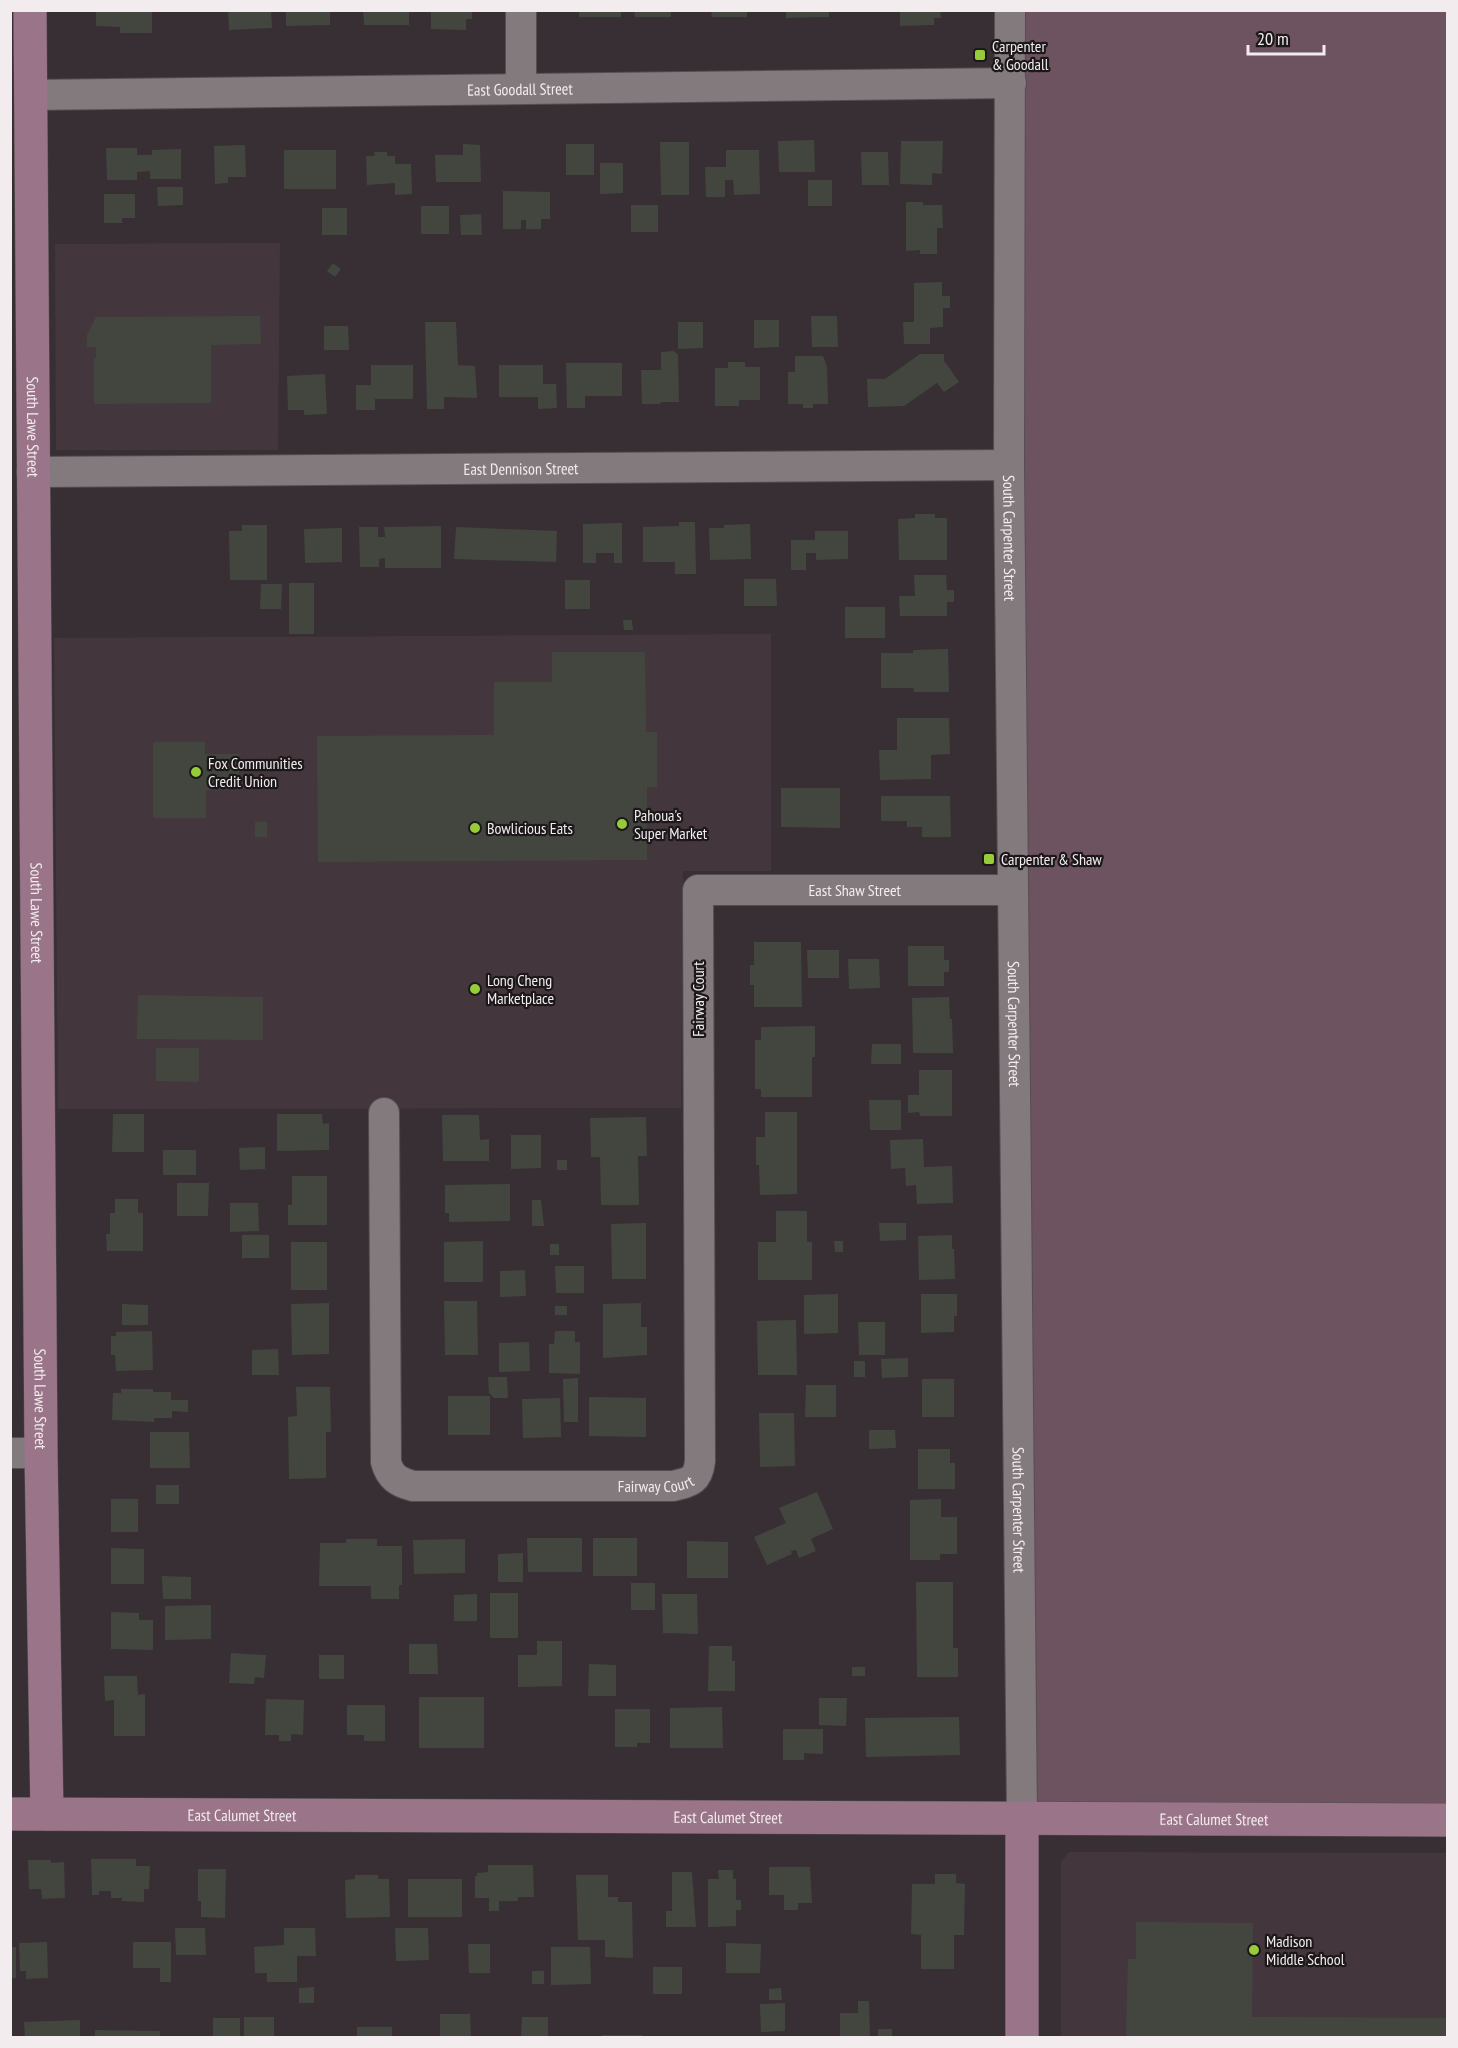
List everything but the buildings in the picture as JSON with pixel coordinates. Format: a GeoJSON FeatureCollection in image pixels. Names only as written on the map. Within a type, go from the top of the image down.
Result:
{"type":"FeatureCollection","features":[{"type":"Feature","properties":{"kind":"main road","name":"South Lawe Street"},"geometry":{"type":"LineString","coordinates":[[30,10],[32,472],[26,1453],[47,1814]]}},
{"type":"Feature","properties":{"kind":"main road","name":"East Calumet Street"},"geometry":{"type":"LineString","coordinates":[[10,1814],[1448,1820]]}},
{"type":"Feature","properties":{"kind":"main road","name":"South Carpenter Street"},"geometry":{"type":"LineString","coordinates":[[1022,1819],[1022,2037]]}},
{"type":"Feature","properties":{"kind":"street"},"geometry":{"type":"LineString","coordinates":[[521,10],[521,89]]}},
{"type":"Feature","properties":{"kind":"street","name":"South Carpenter Street"},"geometry":{"type":"LineString","coordinates":[[1010,10],[1009,465],[1022,1819]]}},
{"type":"Feature","properties":{"kind":"street","name":"East Goodall Street"},"geometry":{"type":"LineString","coordinates":[[30,95],[1011,83]]}},
{"type":"Feature","properties":{"kind":"street","name":"East Dennison Street"},"geometry":{"type":"LineString","coordinates":[[32,472],[1009,465]]}},
{"type":"Feature","properties":{"kind":"street","name":"East Shaw Street"},"geometry":{"type":"LineString","coordinates":[[698,890],[1012,890]]}},
{"type":"Feature","properties":{"kind":"street","name":"Fairway Court"},"geometry":{"type":"LineString","coordinates":[[384,1113],[386,1462],[388,1471],[394,1479],[413,1486],[673,1486],[685,1484],[694,1479],[699,1471],[700,1461],[698,890]]}},
{"type":"Feature","properties":{"kind":"shaded area"},"geometry":{"type":"Polygon","coordinates":[[[1008,11],[1447,11],[1447,1820],[1022,1819],[1008,11]]]}},
{"type":"Feature","properties":{"kind":"shaded area"},"geometry":{"type":"Polygon","coordinates":[[[280,243],[278,450],[56,450],[55,244],[280,243]]]}},
{"type":"Feature","properties":{"kind":"shaded area","name":"Long Cheng Marketplace"},"geometry":{"type":"Polygon","coordinates":[[[771,634],[771,871],[683,871],[681,1108],[58,1109],[54,638],[771,634]]]}},
{"type":"Feature","properties":{"kind":"shaded area","name":"Madison Middle School"},"geometry":{"type":"Polygon","coordinates":[[[1069,1852],[1447,1853],[1447,2037],[1061,2038],[1061,1862],[1069,1852]]]}},
{"type":"Feature","properties":{"kind":"place","name":"Carpenter & Goodall"},"geometry":{"type":"Point","coordinates":[980,55]}},
{"type":"Feature","properties":{"kind":"place","name":"Fox Communities Credit Union"},"geometry":{"type":"Point","coordinates":[196,772]}},
{"type":"Feature","properties":{"kind":"place","name":"Pahoua's Super Market"},"geometry":{"type":"Point","coordinates":[622,824]}},
{"type":"Feature","properties":{"kind":"place","name":"Bowlicious Eats"},"geometry":{"type":"Point","coordinates":[475,828]}},
{"type":"Feature","properties":{"kind":"place","name":"Carpenter & Shaw"},"geometry":{"type":"Point","coordinates":[989,859]}},
{"type":"Feature","properties":{"kind":"place","name":"Long Cheng Marketplace"},"geometry":{"type":"Point","coordinates":[475,989]}},
{"type":"Feature","properties":{"kind":"place","name":"Madison Middle School"},"geometry":{"type":"Point","coordinates":[1254,1950]}}]}
